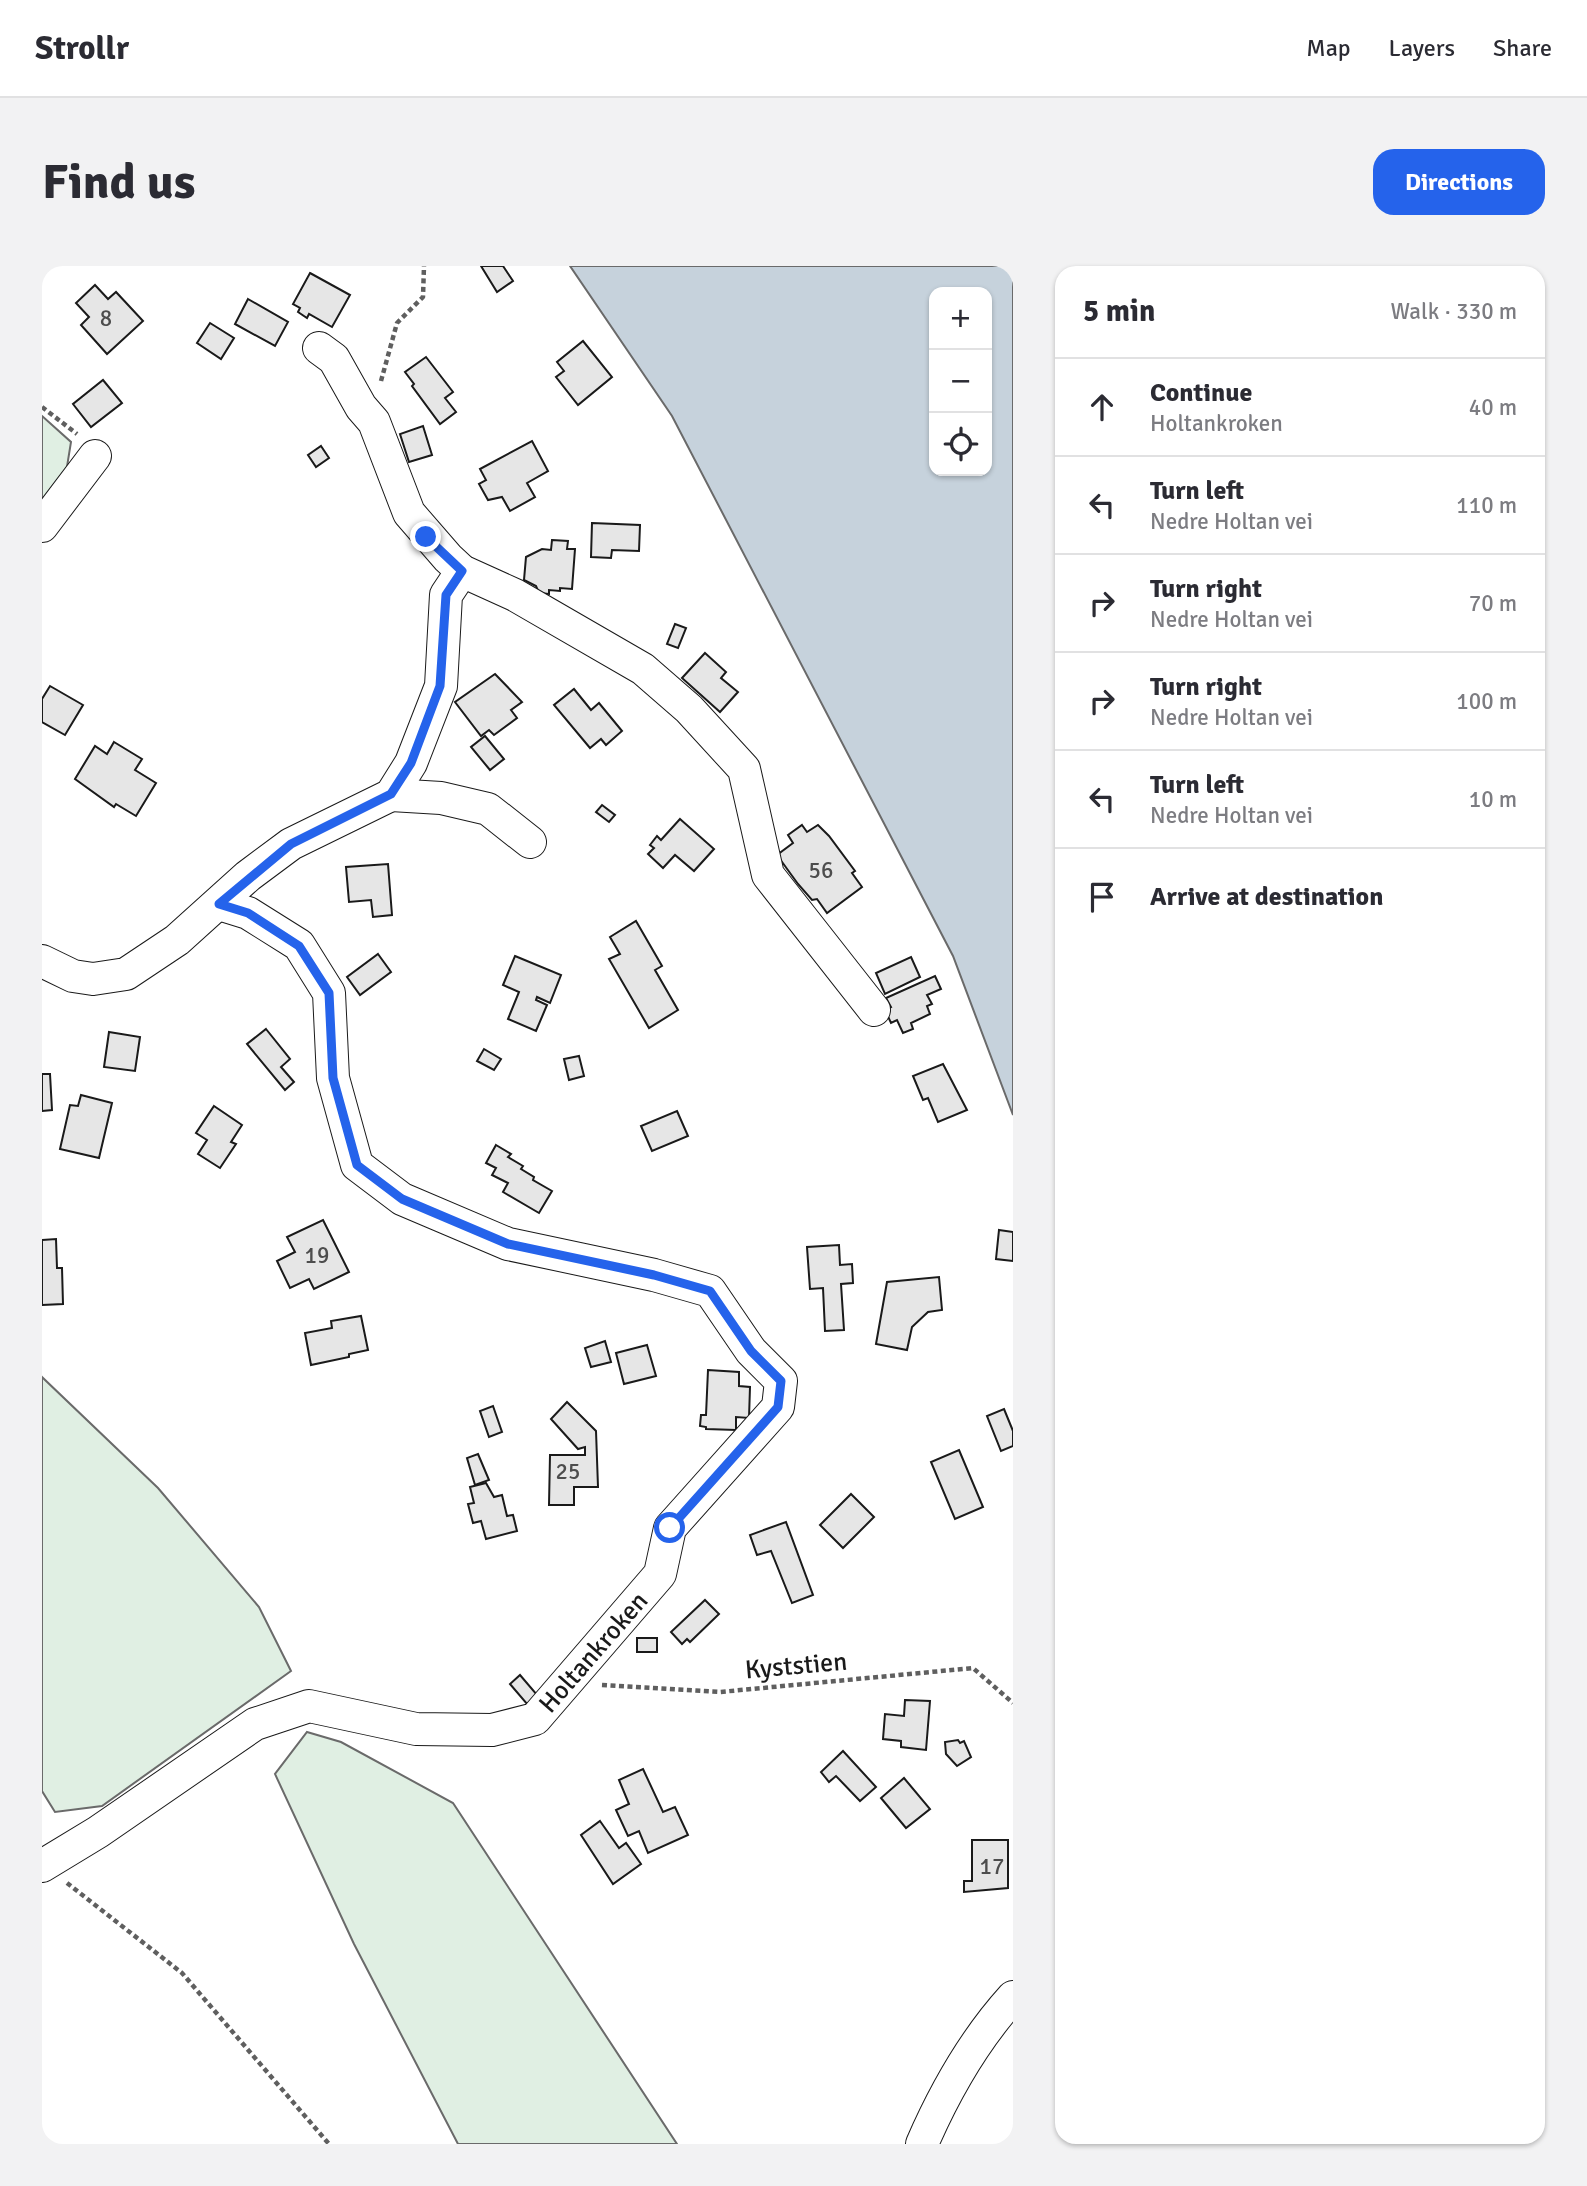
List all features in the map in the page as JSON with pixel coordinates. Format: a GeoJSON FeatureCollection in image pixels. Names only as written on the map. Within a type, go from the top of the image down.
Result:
{"type":"FeatureCollection","features":[{"type":"Feature","properties":{"kind":"street"},"geometry":{"type":"LineString","coordinates":[[319,348],[334,359],[361,407],[374,422],[409,513],[426,537],[462,571],[515,595],[643,669],[689,709],[744,769],[768,875],[874,1010]]}},
{"type":"Feature","properties":{"kind":"street"},"geometry":{"type":"LineString","coordinates":[[42,526],[95,456]]}},
{"type":"Feature","properties":{"kind":"street"},"geometry":{"type":"LineString","coordinates":[[42,961],[73,976],[93,979],[126,974],[177,940],[291,844],[391,794],[411,763],[440,686],[446,595],[462,571]]}},
{"type":"Feature","properties":{"kind":"street"},"geometry":{"type":"LineString","coordinates":[[391,794],[440,798],[488,809],[530,842]]}},
{"type":"Feature","properties":{"kind":"street","name":"Holtankroken"},"geometry":{"type":"LineString","coordinates":[[43,1866],[255,1724],[309,1706],[416,1729],[492,1730],[536,1719],[570,1683],[660,1574],[670,1528],[778,1407],[781,1381],[751,1351],[710,1291],[654,1275],[508,1244],[402,1199],[357,1165],[333,1078],[329,993],[299,946],[248,913],[219,904]]}},
{"type":"Feature","properties":{"kind":"street"},"geometry":{"type":"LineString","coordinates":[[922,2144],[942,2098],[995,2017],[1013,1997]]}},
{"type":"Feature","properties":{"kind":"path"},"geometry":{"type":"LineString","coordinates":[[374,422],[384,365],[397,323],[424,297],[424,266]]}},
{"type":"Feature","properties":{"kind":"path"},"geometry":{"type":"LineString","coordinates":[[42,407],[77,434],[95,456]]}},
{"type":"Feature","properties":{"kind":"path","name":"Kyststien"},"geometry":{"type":"LineString","coordinates":[[570,1683],[720,1692],[973,1668],[1013,1703]]}},
{"type":"Feature","properties":{"kind":"path"},"geometry":{"type":"LineString","coordinates":[[43,1866],[182,1973],[329,2144]]}},
{"type":"Feature","properties":{"kind":"green space"},"geometry":{"type":"Polygon","coordinates":[[[42,416],[71,442],[65,479],[42,507],[42,416]]]}},
{"type":"Feature","properties":{"kind":"green space"},"geometry":{"type":"Polygon","coordinates":[[[42,1377],[158,1488],[259,1607],[291,1671],[102,1806],[55,1812],[42,1791],[42,1377]]]}},
{"type":"Feature","properties":{"kind":"green space"},"geometry":{"type":"Polygon","coordinates":[[[307,1732],[341,1742],[453,1803],[677,2144],[458,2144],[354,1944],[275,1774],[307,1732]]]}},
{"type":"Feature","properties":{"kind":"shaded area"},"geometry":{"type":"Polygon","coordinates":[[[570,266],[1013,266],[1013,1115],[953,956],[672,416],[570,266]]]}},
{"type":"Feature","properties":{"kind":"building"},"geometry":{"type":"Polygon","coordinates":[[[481,266],[503,266],[513,281],[497,292],[481,266]]]}},
{"type":"Feature","properties":{"kind":"building"},"geometry":{"type":"Polygon","coordinates":[[[310,273],[350,295],[332,327],[309,314],[307,318],[298,312],[300,308],[293,304],[310,273]]]}},
{"type":"Feature","properties":{"kind":"building"},"geometry":{"type":"Polygon","coordinates":[[[95,285],[108,299],[116,292],[143,321],[107,354],[81,325],[89,317],[76,303],[95,285]]]}},
{"type":"Feature","properties":{"kind":"building"},"geometry":{"type":"Polygon","coordinates":[[[248,299],[288,322],[275,346],[235,324],[248,299]]]}},
{"type":"Feature","properties":{"kind":"building"},"geometry":{"type":"Polygon","coordinates":[[[210,323],[234,338],[221,359],[197,343],[210,323]]]}},
{"type":"Feature","properties":{"kind":"building"},"geometry":{"type":"Polygon","coordinates":[[[583,341],[612,377],[578,405],[556,377],[564,371],[557,362],[583,341]]]}},
{"type":"Feature","properties":{"kind":"building"},"geometry":{"type":"Polygon","coordinates":[[[426,357],[453,392],[445,398],[456,412],[440,424],[405,372],[426,357]]]}},
{"type":"Feature","properties":{"kind":"building"},"geometry":{"type":"Polygon","coordinates":[[[103,380],[122,403],[91,427],[73,404],[103,380]]]}},
{"type":"Feature","properties":{"kind":"building"},"geometry":{"type":"Polygon","coordinates":[[[423,426],[432,455],[409,462],[400,434],[423,426]]]}},
{"type":"Feature","properties":{"kind":"building"},"geometry":{"type":"Polygon","coordinates":[[[532,441],[548,471],[527,483],[535,497],[510,511],[502,497],[488,500],[479,484],[486,480],[480,469],[532,441]]]}},
{"type":"Feature","properties":{"kind":"building"},"geometry":{"type":"Polygon","coordinates":[[[321,446],[329,458],[316,467],[308,455],[321,446]]]}},
{"type":"Feature","properties":{"kind":"building"},"geometry":{"type":"Polygon","coordinates":[[[592,523],[640,525],[639,551],[612,550],[611,558],[591,557],[592,523]]]}},
{"type":"Feature","properties":{"kind":"building"},"geometry":{"type":"Polygon","coordinates":[[[552,540],[568,541],[567,549],[575,549],[572,589],[560,588],[560,591],[549,590],[549,594],[539,593],[536,586],[524,580],[526,557],[542,549],[551,550],[552,540]]]}},
{"type":"Feature","properties":{"kind":"building"},"geometry":{"type":"Polygon","coordinates":[[[675,624],[686,628],[678,648],[667,644],[675,624]]]}},
{"type":"Feature","properties":{"kind":"building"},"geometry":{"type":"Polygon","coordinates":[[[705,653],[726,672],[721,678],[738,692],[720,712],[682,678],[705,653]]]}},
{"type":"Feature","properties":{"kind":"building"},"geometry":{"type":"Polygon","coordinates":[[[495,674],[522,702],[511,710],[517,718],[494,735],[489,730],[481,736],[455,702],[495,674]]]}},
{"type":"Feature","properties":{"kind":"building"},"geometry":{"type":"Polygon","coordinates":[[[50,686],[83,705],[65,735],[42,722],[42,699],[50,686]]]}},
{"type":"Feature","properties":{"kind":"building"},"geometry":{"type":"Polygon","coordinates":[[[574,689],[591,710],[599,703],[622,731],[606,745],[601,739],[590,748],[554,705],[574,689]]]}},
{"type":"Feature","properties":{"kind":"building"},"geometry":{"type":"Polygon","coordinates":[[[485,736],[504,759],[490,770],[471,747],[485,736]]]}},
{"type":"Feature","properties":{"kind":"building"},"geometry":{"type":"Polygon","coordinates":[[[114,742],[142,759],[135,770],[156,783],[136,816],[116,804],[114,807],[75,779],[95,746],[107,754],[114,742]]]}},
{"type":"Feature","properties":{"kind":"building"},"geometry":{"type":"Polygon","coordinates":[[[602,805],[615,815],[609,822],[596,812],[602,805]]]}},
{"type":"Feature","properties":{"kind":"building"},"geometry":{"type":"Polygon","coordinates":[[[680,819],[714,849],[694,871],[675,855],[663,868],[648,854],[654,848],[650,845],[657,836],[661,840],[680,819]]]}},
{"type":"Feature","properties":{"kind":"building"},"geometry":{"type":"Polygon","coordinates":[[[802,825],[807,832],[818,825],[829,836],[855,871],[852,873],[862,887],[827,913],[817,899],[812,900],[798,884],[777,855],[793,843],[788,835],[802,825]]]}},
{"type":"Feature","properties":{"kind":"building"},"geometry":{"type":"Polygon","coordinates":[[[388,864],[392,915],[373,917],[371,900],[349,902],[346,867],[388,864]]]}},
{"type":"Feature","properties":{"kind":"building"},"geometry":{"type":"Polygon","coordinates":[[[636,921],[662,966],[655,970],[678,1010],[649,1028],[609,959],[620,954],[610,937],[636,921]]]}},
{"type":"Feature","properties":{"kind":"building"},"geometry":{"type":"Polygon","coordinates":[[[378,954],[391,972],[360,995],[347,977],[378,954]]]}},
{"type":"Feature","properties":{"kind":"building"},"geometry":{"type":"Polygon","coordinates":[[[515,956],[561,975],[550,1003],[537,997],[536,1000],[547,1005],[536,1031],[508,1019],[519,992],[503,985],[515,956]]]}},
{"type":"Feature","properties":{"kind":"building"},"geometry":{"type":"Polygon","coordinates":[[[911,957],[920,977],[885,994],[876,973],[911,957]]]}},
{"type":"Feature","properties":{"kind":"building"},"geometry":{"type":"Polygon","coordinates":[[[935,976],[941,989],[927,995],[932,1004],[927,1006],[930,1014],[911,1023],[913,1029],[903,1033],[897,1020],[891,1023],[885,1010],[891,1007],[886,998],[935,976]]]}},
{"type":"Feature","properties":{"kind":"building"},"geometry":{"type":"Polygon","coordinates":[[[266,1029],[290,1059],[281,1067],[294,1082],[285,1090],[247,1044],[266,1029]]]}},
{"type":"Feature","properties":{"kind":"building"},"geometry":{"type":"Polygon","coordinates":[[[109,1032],[140,1037],[135,1071],[104,1067],[109,1032]]]}},
{"type":"Feature","properties":{"kind":"building"},"geometry":{"type":"Polygon","coordinates":[[[484,1049],[501,1059],[494,1070],[477,1061],[484,1049]]]}},
{"type":"Feature","properties":{"kind":"building"},"geometry":{"type":"Polygon","coordinates":[[[579,1056],[584,1076],[569,1080],[564,1059],[579,1056]]]}},
{"type":"Feature","properties":{"kind":"building"},"geometry":{"type":"Polygon","coordinates":[[[943,1064],[967,1110],[938,1122],[928,1098],[923,1100],[913,1076],[943,1064]]]}},
{"type":"Feature","properties":{"kind":"building"},"geometry":{"type":"Polygon","coordinates":[[[42,1074],[50,1074],[52,1110],[42,1111],[42,1074]]]}},
{"type":"Feature","properties":{"kind":"building"},"geometry":{"type":"Polygon","coordinates":[[[81,1095],[112,1103],[99,1158],[60,1149],[70,1105],[78,1106],[81,1095]]]}},
{"type":"Feature","properties":{"kind":"building"},"geometry":{"type":"Polygon","coordinates":[[[214,1106],[242,1125],[231,1142],[236,1144],[220,1168],[198,1154],[207,1140],[196,1133],[214,1106]]]}},
{"type":"Feature","properties":{"kind":"building"},"geometry":{"type":"Polygon","coordinates":[[[677,1111],[688,1136],[652,1151],[641,1126],[677,1111]]]}},
{"type":"Feature","properties":{"kind":"building"},"geometry":{"type":"Polygon","coordinates":[[[496,1145],[511,1154],[508,1157],[523,1166],[521,1169],[534,1177],[533,1180],[552,1191],[539,1213],[503,1192],[508,1183],[492,1175],[496,1168],[486,1163],[496,1145]]]}},
{"type":"Feature","properties":{"kind":"building"},"geometry":{"type":"Polygon","coordinates":[[[323,1220],[349,1272],[314,1289],[309,1279],[290,1288],[277,1261],[295,1252],[287,1237],[323,1220]]]}},
{"type":"Feature","properties":{"kind":"building"},"geometry":{"type":"Polygon","coordinates":[[[999,1230],[1013,1232],[1013,1261],[996,1259],[999,1230]]]}},
{"type":"Feature","properties":{"kind":"building"},"geometry":{"type":"Polygon","coordinates":[[[56,1239],[57,1268],[62,1268],[63,1304],[42,1305],[42,1240],[56,1239]]]}},
{"type":"Feature","properties":{"kind":"building"},"geometry":{"type":"Polygon","coordinates":[[[839,1245],[840,1265],[852,1264],[853,1283],[841,1284],[844,1330],[825,1331],[823,1288],[810,1289],[807,1247],[839,1245]]]}},
{"type":"Feature","properties":{"kind":"building"},"geometry":{"type":"Polygon","coordinates":[[[939,1277],[942,1310],[928,1312],[912,1327],[907,1350],[876,1344],[887,1282],[939,1277]]]}},
{"type":"Feature","properties":{"kind":"building"},"geometry":{"type":"Polygon","coordinates":[[[361,1316],[368,1350],[311,1365],[305,1333],[332,1328],[331,1321],[361,1316]]]}},
{"type":"Feature","properties":{"kind":"building"},"geometry":{"type":"Polygon","coordinates":[[[605,1341],[611,1362],[591,1367],[585,1348],[605,1341]]]}},
{"type":"Feature","properties":{"kind":"building"},"geometry":{"type":"Polygon","coordinates":[[[647,1345],[656,1376],[624,1384],[616,1353],[647,1345]]]}},
{"type":"Feature","properties":{"kind":"building"},"geometry":{"type":"Polygon","coordinates":[[[708,1370],[739,1372],[739,1386],[750,1387],[749,1418],[736,1417],[736,1430],[706,1429],[700,1426],[701,1415],[706,1415],[708,1370]]]}},
{"type":"Feature","properties":{"kind":"building"},"geometry":{"type":"Polygon","coordinates":[[[567,1402],[596,1431],[598,1487],[574,1487],[574,1505],[549,1505],[550,1455],[585,1455],[585,1447],[578,1449],[551,1419],[567,1402]]]}},
{"type":"Feature","properties":{"kind":"building"},"geometry":{"type":"Polygon","coordinates":[[[493,1406],[502,1432],[489,1437],[480,1411],[493,1406]]]}},
{"type":"Feature","properties":{"kind":"building"},"geometry":{"type":"Polygon","coordinates":[[[1004,1409],[1013,1431],[1013,1446],[1001,1451],[987,1416],[1004,1409]]]}},
{"type":"Feature","properties":{"kind":"building"},"geometry":{"type":"Polygon","coordinates":[[[959,1450],[983,1507],[955,1519],[931,1462],[959,1450]]]}},
{"type":"Feature","properties":{"kind":"building"},"geometry":{"type":"Polygon","coordinates":[[[478,1454],[489,1480],[475,1485],[467,1458],[478,1454]]]}},
{"type":"Feature","properties":{"kind":"building"},"geometry":{"type":"Polygon","coordinates":[[[486,1483],[494,1497],[502,1495],[507,1516],[513,1515],[517,1531],[486,1539],[481,1521],[473,1523],[468,1504],[474,1503],[470,1487],[486,1483]]]}},
{"type":"Feature","properties":{"kind":"building"},"geometry":{"type":"Polygon","coordinates":[[[851,1494],[874,1517],[843,1548],[820,1525],[851,1494]]]}},
{"type":"Feature","properties":{"kind":"building"},"geometry":{"type":"Polygon","coordinates":[[[786,1522],[813,1595],[792,1603],[771,1551],[757,1555],[750,1535],[786,1522]]]}},
{"type":"Feature","properties":{"kind":"building"},"geometry":{"type":"Polygon","coordinates":[[[705,1600],[719,1614],[690,1642],[687,1639],[682,1644],[671,1632],[705,1600]]]}},
{"type":"Feature","properties":{"kind":"building"},"geometry":{"type":"Polygon","coordinates":[[[637,1638],[657,1638],[657,1652],[637,1652],[637,1638]]]}},
{"type":"Feature","properties":{"kind":"building"},"geometry":{"type":"Polygon","coordinates":[[[520,1675],[538,1696],[527,1704],[510,1684],[520,1675]]]}},
{"type":"Feature","properties":{"kind":"building"},"geometry":{"type":"Polygon","coordinates":[[[905,1700],[930,1701],[926,1750],[901,1747],[901,1741],[883,1739],[885,1714],[904,1716],[905,1700]]]}},
{"type":"Feature","properties":{"kind":"building"},"geometry":{"type":"Polygon","coordinates":[[[958,1740],[960,1743],[964,1741],[971,1757],[957,1766],[946,1754],[945,1742],[958,1740]]]}},
{"type":"Feature","properties":{"kind":"building"},"geometry":{"type":"Polygon","coordinates":[[[843,1751],[876,1787],[860,1801],[836,1776],[829,1782],[821,1772],[843,1751]]]}},
{"type":"Feature","properties":{"kind":"building"},"geometry":{"type":"Polygon","coordinates":[[[643,1769],[663,1812],[675,1807],[688,1835],[648,1853],[639,1831],[628,1836],[616,1810],[629,1804],[619,1780],[643,1769]]]}},
{"type":"Feature","properties":{"kind":"building"},"geometry":{"type":"Polygon","coordinates":[[[904,1778],[930,1809],[906,1828],[881,1798],[904,1778]]]}},
{"type":"Feature","properties":{"kind":"building"},"geometry":{"type":"Polygon","coordinates":[[[600,1821],[619,1848],[626,1843],[641,1864],[613,1884],[581,1835],[600,1821]]]}},
{"type":"Feature","properties":{"kind":"building"},"geometry":{"type":"Polygon","coordinates":[[[972,1840],[1008,1840],[1008,1888],[964,1892],[964,1881],[972,1881],[972,1840]]]}},
{"type":"Feature","properties":{"kind":"route"},"geometry":{"type":"LineString","coordinates":[[426,537],[462,571],[446,595],[440,686],[411,763],[391,794],[291,844],[248,876],[219,904],[248,913],[299,946],[329,993],[333,1078],[357,1165],[402,1199],[508,1244],[654,1275],[710,1291],[751,1351],[781,1381],[778,1407],[670,1528]]}}]}
